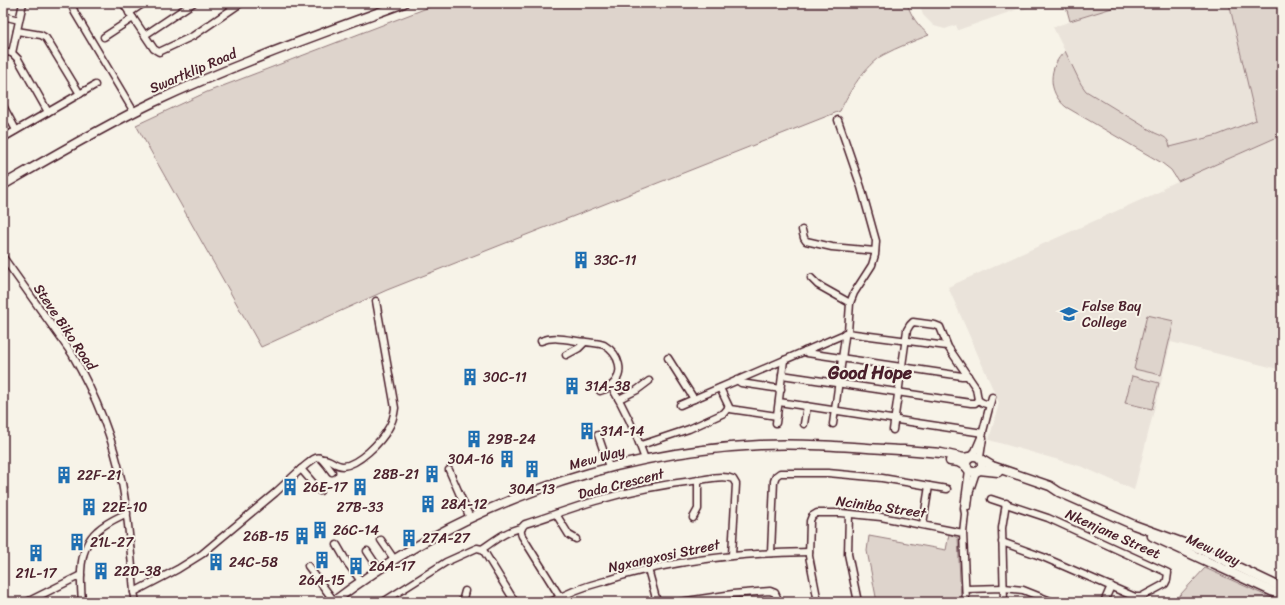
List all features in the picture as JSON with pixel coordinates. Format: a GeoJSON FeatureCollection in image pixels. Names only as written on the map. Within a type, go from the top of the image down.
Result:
{"type":"FeatureCollection","features":[{"type":"Feature","properties":{"kind":"main road","name":"Swartklip Road"},"geometry":{"type":"LineString","coordinates":[[3,185],[85,137],[134,112],[221,72],[404,3]]}},
{"type":"Feature","properties":{"kind":"main road","name":"Mew Way"},"geometry":{"type":"LineString","coordinates":[[333,601],[394,559],[439,533],[492,508],[549,485],[609,467],[645,459],[692,451],[766,445],[830,446],[904,450],[941,453],[964,458],[976,458],[992,466],[1050,486],[1059,492],[1134,525],[1184,542],[1282,588]]}},
{"type":"Feature","properties":{"kind":"main road","name":"Mew Way"},"geometry":{"type":"LineString","coordinates":[[899,450],[902,453],[958,462],[973,470],[996,472],[1047,490],[1059,492]]}},
{"type":"Feature","properties":{"kind":"main road"},"geometry":{"type":"LineString","coordinates":[[976,458],[982,466],[973,470],[966,462],[976,458]]}},
{"type":"Feature","properties":{"kind":"main road","name":"Mew Way"},"geometry":{"type":"LineString","coordinates":[[1134,525],[1185,551],[1282,596]]}},
{"type":"Feature","properties":{"kind":"main road"},"geometry":{"type":"LineString","coordinates":[[1185,551],[1195,552],[1226,564],[1233,564],[1232,566],[1235,570],[1258,581],[1274,592]]}},
{"type":"Feature","properties":{"kind":"street"},"geometry":{"type":"LineString","coordinates":[[12,53],[23,3]]}},
{"type":"Feature","properties":{"kind":"street"},"geometry":{"type":"LineString","coordinates":[[71,3],[75,13],[134,112]]}},
{"type":"Feature","properties":{"kind":"street"},"geometry":{"type":"LineString","coordinates":[[123,3],[155,50],[159,52],[193,36],[242,3]]}},
{"type":"Feature","properties":{"kind":"street"},"geometry":{"type":"LineString","coordinates":[[104,37],[144,3]]}},
{"type":"Feature","properties":{"kind":"street"},"geometry":{"type":"LineString","coordinates":[[145,35],[193,3]]}},
{"type":"Feature","properties":{"kind":"street"},"geometry":{"type":"LineString","coordinates":[[3,16],[19,20]]}},
{"type":"Feature","properties":{"kind":"street"},"geometry":{"type":"LineString","coordinates":[[17,30],[41,35],[46,38],[80,94]]}},
{"type":"Feature","properties":{"kind":"street"},"geometry":{"type":"LineString","coordinates":[[3,52],[12,53],[17,57],[48,112]]}},
{"type":"Feature","properties":{"kind":"street"},"geometry":{"type":"LineString","coordinates":[[3,138],[95,85]]}},
{"type":"Feature","properties":{"kind":"street"},"geometry":{"type":"LineString","coordinates":[[3,106],[16,130]]}},
{"type":"Feature","properties":{"kind":"street"},"geometry":{"type":"LineString","coordinates":[[833,424],[850,303],[854,293],[872,265],[876,241],[861,187],[838,120]]}},
{"type":"Feature","properties":{"kind":"street"},"geometry":{"type":"LineString","coordinates":[[802,230],[806,241],[832,247],[875,251]]}},
{"type":"Feature","properties":{"kind":"street","name":"Steve Biko Road"},"geometry":{"type":"LineString","coordinates":[[3,257],[72,354],[92,392],[102,416],[114,451],[122,483],[136,602]]}},
{"type":"Feature","properties":{"kind":"street"},"geometry":{"type":"LineString","coordinates":[[812,278],[818,285],[850,303]]}},
{"type":"Feature","properties":{"kind":"street"},"geometry":{"type":"LineString","coordinates":[[134,592],[178,569],[202,554],[275,494],[316,457],[326,458],[339,466],[344,466],[368,452],[377,444],[392,422],[395,408],[376,301]]}},
{"type":"Feature","properties":{"kind":"street"},"geometry":{"type":"LineString","coordinates":[[893,430],[906,341],[910,325],[914,322],[939,327],[948,346],[977,389],[978,400]]}},
{"type":"Feature","properties":{"kind":"street"},"geometry":{"type":"LineString","coordinates":[[680,405],[846,333],[948,346]]}},
{"type":"Feature","properties":{"kind":"street"},"geometry":{"type":"LineString","coordinates":[[541,341],[547,338],[569,339],[603,345],[616,356],[620,368],[616,379],[611,386],[600,391]]}},
{"type":"Feature","properties":{"kind":"street"},"geometry":{"type":"LineString","coordinates":[[566,354],[579,348],[585,342]]}},
{"type":"Feature","properties":{"kind":"street"},"geometry":{"type":"LineString","coordinates":[[805,351],[807,353],[968,376]]}},
{"type":"Feature","properties":{"kind":"street"},"geometry":{"type":"LineString","coordinates":[[668,358],[694,399]]}},
{"type":"Feature","properties":{"kind":"street"},"geometry":{"type":"LineString","coordinates":[[776,423],[784,360]]}},
{"type":"Feature","properties":{"kind":"street"},"geometry":{"type":"LineString","coordinates":[[782,375],[971,403],[975,403],[978,400]]}},
{"type":"Feature","properties":{"kind":"street"},"geometry":{"type":"LineString","coordinates":[[738,380],[741,383],[780,389]]}},
{"type":"Feature","properties":{"kind":"street"},"geometry":{"type":"LineString","coordinates":[[619,399],[637,390],[649,381]]}},
{"type":"Feature","properties":{"kind":"street"},"geometry":{"type":"LineString","coordinates":[[611,386],[619,399],[645,459]]}},
{"type":"Feature","properties":{"kind":"street"},"geometry":{"type":"LineString","coordinates":[[720,388],[728,408]]}},
{"type":"Feature","properties":{"kind":"street"},"geometry":{"type":"LineString","coordinates":[[976,458],[983,438],[982,434],[992,397]]}},
{"type":"Feature","properties":{"kind":"street"},"geometry":{"type":"LineString","coordinates":[[978,400],[990,405]]}},
{"type":"Feature","properties":{"kind":"street"},"geometry":{"type":"LineString","coordinates":[[779,402],[982,434]]}},
{"type":"Feature","properties":{"kind":"street"},"geometry":{"type":"LineString","coordinates":[[804,424],[807,406]]}},
{"type":"Feature","properties":{"kind":"street"},"geometry":{"type":"LineString","coordinates":[[728,408],[777,416]]}},
{"type":"Feature","properties":{"kind":"street"},"geometry":{"type":"LineString","coordinates":[[640,445],[689,428],[724,413],[728,408]]}},
{"type":"Feature","properties":{"kind":"street"},"geometry":{"type":"LineString","coordinates":[[598,435],[609,467]]}},
{"type":"Feature","properties":{"kind":"street"},"geometry":{"type":"LineString","coordinates":[[322,458],[332,472]]}},
{"type":"Feature","properties":{"kind":"street"},"geometry":{"type":"LineString","coordinates":[[301,469],[320,490]]}},
{"type":"Feature","properties":{"kind":"street"},"geometry":{"type":"LineString","coordinates":[[449,470],[470,518]]}},
{"type":"Feature","properties":{"kind":"street"},"geometry":{"type":"LineString","coordinates":[[966,602],[963,533],[965,514],[967,511],[972,486],[973,470]]}},
{"type":"Feature","properties":{"kind":"street"},"geometry":{"type":"LineString","coordinates":[[771,552],[774,481],[777,474],[828,473],[882,478],[947,489]]}},
{"type":"Feature","properties":{"kind":"street","name":"Dada Crescent"},"geometry":{"type":"LineString","coordinates":[[383,602],[391,600],[446,562],[474,548],[482,549],[508,533],[522,528],[525,524],[595,501],[634,491],[698,480],[728,477],[735,480],[732,555]]}},
{"type":"Feature","properties":{"kind":"street"},"geometry":{"type":"LineString","coordinates":[[693,518],[698,509],[698,480]]}},
{"type":"Feature","properties":{"kind":"street"},"geometry":{"type":"LineString","coordinates":[[923,524],[929,486]]}},
{"type":"Feature","properties":{"kind":"street","name":"Nkenjane Street"},"geometry":{"type":"LineString","coordinates":[[991,499],[1048,518],[1164,571],[1168,573],[1167,580],[1165,584],[1141,597],[1135,597],[1043,556],[1002,542]]}},
{"type":"Feature","properties":{"kind":"street"},"geometry":{"type":"LineString","coordinates":[[1004,602],[1002,528],[1006,503]]}},
{"type":"Feature","properties":{"kind":"street"},"geometry":{"type":"LineString","coordinates":[[82,602],[81,574],[85,548],[94,534],[107,523],[126,512]]}},
{"type":"Feature","properties":{"kind":"street","name":"Nciniba Street"},"geometry":{"type":"LineString","coordinates":[[818,602],[809,552],[810,523],[814,514],[822,512],[881,517],[963,533]]}},
{"type":"Feature","properties":{"kind":"street"},"geometry":{"type":"LineString","coordinates":[[556,514],[569,535],[576,539]]}},
{"type":"Feature","properties":{"kind":"street"},"geometry":{"type":"LineString","coordinates":[[849,514],[848,553],[858,602]]}},
{"type":"Feature","properties":{"kind":"street"},"geometry":{"type":"LineString","coordinates":[[522,528],[522,536],[560,597]]}},
{"type":"Feature","properties":{"kind":"street"},"geometry":{"type":"LineString","coordinates":[[381,540],[394,559]]}},
{"type":"Feature","properties":{"kind":"street"},"geometry":{"type":"LineString","coordinates":[[337,545],[361,581]]}},
{"type":"Feature","properties":{"kind":"street"},"geometry":{"type":"LineString","coordinates":[[482,549],[515,602]]}},
{"type":"Feature","properties":{"kind":"street"},"geometry":{"type":"LineString","coordinates":[[367,551],[379,569]]}},
{"type":"Feature","properties":{"kind":"street","name":"Ngxangxosi Street"},"geometry":{"type":"LineString","coordinates":[[551,602],[590,585],[648,569],[685,561],[771,552],[809,552]]}},
{"type":"Feature","properties":{"kind":"street"},"geometry":{"type":"LineString","coordinates":[[308,566],[333,601]]}},
{"type":"Feature","properties":{"kind":"street"},"geometry":{"type":"LineString","coordinates":[[648,569],[657,602]]}},
{"type":"Feature","properties":{"kind":"street"},"geometry":{"type":"LineString","coordinates":[[26,602],[81,574]]}},
{"type":"Feature","properties":{"kind":"street"},"geometry":{"type":"LineString","coordinates":[[1104,602],[1111,586]]}},
{"type":"Feature","properties":{"kind":"street"},"geometry":{"type":"LineString","coordinates":[[966,589],[1004,588],[1028,591],[1053,602]]}},
{"type":"Feature","properties":{"kind":"street"},"geometry":{"type":"LineString","coordinates":[[462,602],[465,591]]}},
{"type":"Feature","properties":{"kind":"street"},"geometry":{"type":"LineString","coordinates":[[680,602],[733,594],[770,591],[775,593],[779,602]]}},
{"type":"Feature","properties":{"kind":"shaded area"},"geometry":{"type":"Polygon","coordinates":[[[440,3],[907,3],[915,20],[929,35],[894,49],[876,59],[858,80],[840,111],[387,290],[261,347],[136,125],[207,92],[440,3]]]}},
{"type":"Feature","properties":{"kind":"shaded area"},"geometry":{"type":"Polygon","coordinates":[[[919,3],[1033,3],[1034,6],[1022,10],[1021,8],[958,30],[956,25],[945,29],[934,26],[923,15],[919,3]]]}},
{"type":"Feature","properties":{"kind":"shaded area"},"geometry":{"type":"Polygon","coordinates":[[[1065,3],[1128,3],[1070,21],[1065,3]]]}},
{"type":"Feature","properties":{"kind":"shaded area"},"geometry":{"type":"Polygon","coordinates":[[[1128,3],[1229,3],[1256,120],[1218,135],[1170,147],[1167,139],[1086,91],[1081,84],[1053,27],[1128,3]]]}},
{"type":"Feature","properties":{"kind":"shaded area"},"geometry":{"type":"Polygon","coordinates":[[[1229,3],[1282,3],[1282,135],[1178,181],[1171,170],[1162,163],[1066,107],[1055,94],[1052,79],[1053,72],[1059,57],[1065,51],[1086,91],[1165,138],[1170,147],[1218,135],[1256,120],[1229,3]]]}},
{"type":"Feature","properties":{"kind":"shaded area","name":"False Bay College"},"geometry":{"type":"Polygon","coordinates":[[[1282,135],[1282,370],[1171,342],[1134,490],[1083,467],[989,440],[999,403],[948,287],[1163,190],[1162,188],[1282,135]]]}},
{"type":"Feature","properties":{"kind":"shaded area"},"geometry":{"type":"Polygon","coordinates":[[[1147,315],[1174,321],[1161,375],[1134,369],[1147,315]]]}},
{"type":"Feature","properties":{"kind":"shaded area"},"geometry":{"type":"Polygon","coordinates":[[[1132,376],[1159,383],[1152,409],[1125,403],[1132,376]]]}},
{"type":"Feature","properties":{"kind":"shaded area"},"geometry":{"type":"Polygon","coordinates":[[[949,534],[958,538],[961,602],[877,602],[867,551],[869,536],[946,550],[949,534]]]}},
{"type":"Feature","properties":{"kind":"shaded area"},"geometry":{"type":"Polygon","coordinates":[[[1205,568],[1280,602],[1171,602],[1180,595],[1205,568]]]}},
{"type":"Feature","properties":{"kind":"place","name":"33C-11"},"geometry":{"type":"Point","coordinates":[581,260]}},
{"type":"Feature","properties":{"kind":"place","name":"False Bay College"},"geometry":{"type":"Point","coordinates":[1069,314]}},
{"type":"Feature","properties":{"kind":"place","name":"30C-11"},"geometry":{"type":"Point","coordinates":[470,377]}},
{"type":"Feature","properties":{"kind":"place","name":"31A-38"},"geometry":{"type":"Point","coordinates":[572,386]}},
{"type":"Feature","properties":{"kind":"place","name":"31A-14"},"geometry":{"type":"Point","coordinates":[587,431]}},
{"type":"Feature","properties":{"kind":"place","name":"29B-24"},"geometry":{"type":"Point","coordinates":[474,439]}},
{"type":"Feature","properties":{"kind":"place","name":"30A-16"},"geometry":{"type":"Point","coordinates":[507,459]}},
{"type":"Feature","properties":{"kind":"place","name":"30A-13"},"geometry":{"type":"Point","coordinates":[532,469]}},
{"type":"Feature","properties":{"kind":"place","name":"28B-21"},"geometry":{"type":"Point","coordinates":[432,474]}},
{"type":"Feature","properties":{"kind":"place","name":"22F-21"},"geometry":{"type":"Point","coordinates":[64,475]}},
{"type":"Feature","properties":{"kind":"place","name":"26E-17"},"geometry":{"type":"Point","coordinates":[290,487]}},
{"type":"Feature","properties":{"kind":"place","name":"27B-33"},"geometry":{"type":"Point","coordinates":[360,487]}},
{"type":"Feature","properties":{"kind":"place","name":"28A-12"},"geometry":{"type":"Point","coordinates":[428,504]}},
{"type":"Feature","properties":{"kind":"place","name":"22E-10"},"geometry":{"type":"Point","coordinates":[89,507]}},
{"type":"Feature","properties":{"kind":"place","name":"26C-14"},"geometry":{"type":"Point","coordinates":[320,530]}},
{"type":"Feature","properties":{"kind":"place","name":"26B-15"},"geometry":{"type":"Point","coordinates":[302,536]}},
{"type":"Feature","properties":{"kind":"place","name":"27A-27"},"geometry":{"type":"Point","coordinates":[409,538]}},
{"type":"Feature","properties":{"kind":"place","name":"21L-27"},"geometry":{"type":"Point","coordinates":[77,542]}},
{"type":"Feature","properties":{"kind":"place","name":"21L-17"},"geometry":{"type":"Point","coordinates":[36,553]}},
{"type":"Feature","properties":{"kind":"place","name":"26A-15"},"geometry":{"type":"Point","coordinates":[322,560]}},
{"type":"Feature","properties":{"kind":"place","name":"24C-58"},"geometry":{"type":"Point","coordinates":[216,562]}},
{"type":"Feature","properties":{"kind":"place","name":"26A-17"},"geometry":{"type":"Point","coordinates":[356,566]}},
{"type":"Feature","properties":{"kind":"place","name":"22D-38"},"geometry":{"type":"Point","coordinates":[101,571]}},
{"type":"Feature","properties":{"kind":"district","name":"Good Hope"},"geometry":{"type":"Point","coordinates":[870,373]}}]}
